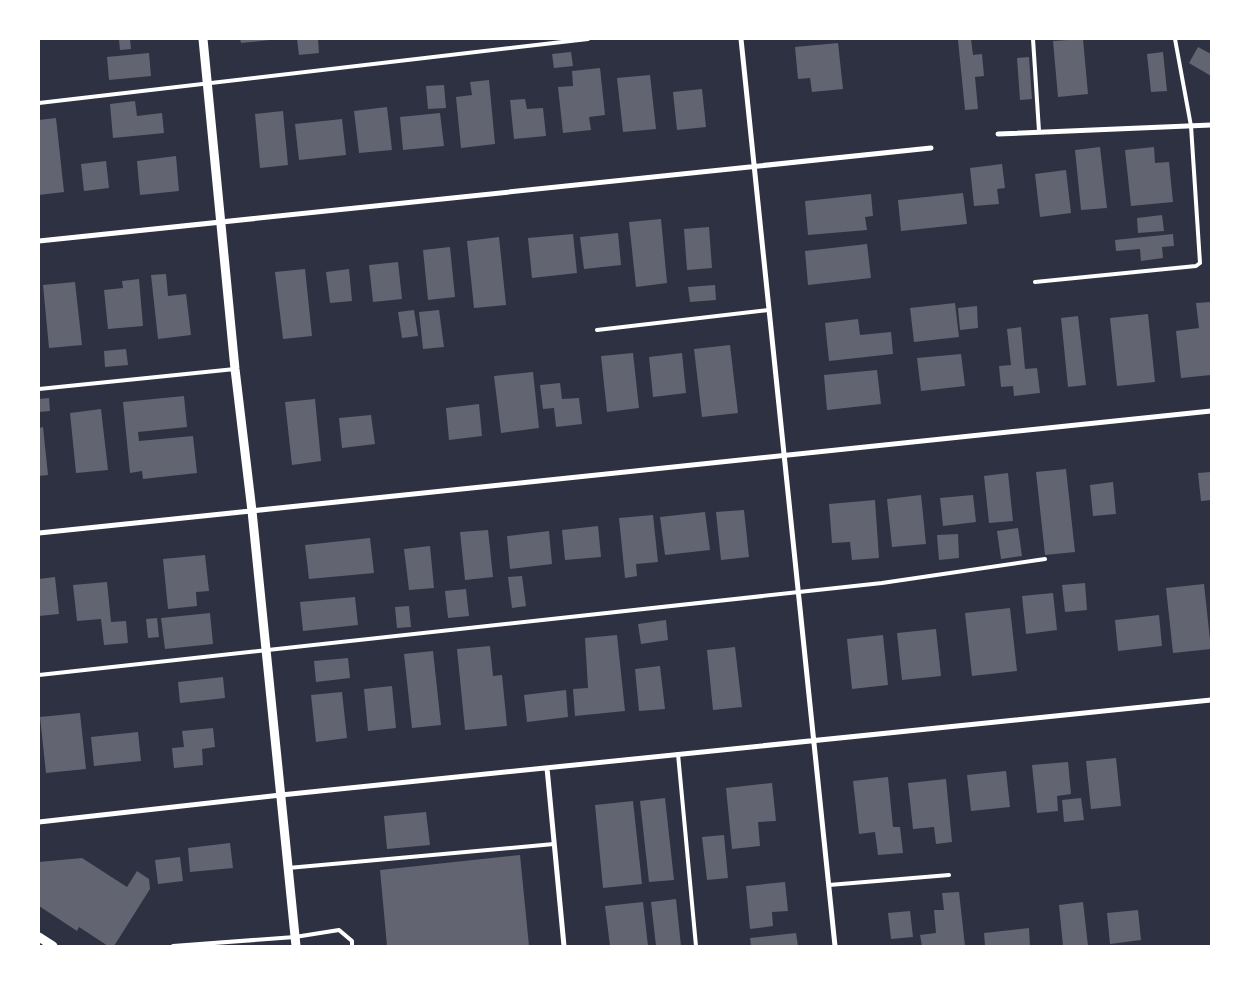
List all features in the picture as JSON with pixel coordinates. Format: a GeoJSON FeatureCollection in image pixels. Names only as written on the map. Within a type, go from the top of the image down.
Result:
{"type":"FeatureCollection","features":[{"type":"Feature","properties":{"kind":"street"},"geometry":{"type":"LineString","coordinates":[[203,39],[235,369],[252,511],[296,942]]}},
{"type":"Feature","properties":{"kind":"street"},"geometry":{"type":"LineString","coordinates":[[741,39],[835,946]]}},
{"type":"Feature","properties":{"kind":"street"},"geometry":{"type":"LineString","coordinates":[[998,134],[1211,125]]}},
{"type":"Feature","properties":{"kind":"street"},"geometry":{"type":"LineString","coordinates":[[39,241],[931,148]]}},
{"type":"Feature","properties":{"kind":"street"},"geometry":{"type":"LineString","coordinates":[[39,533],[1211,411]]}},
{"type":"Feature","properties":{"kind":"street"},"geometry":{"type":"LineString","coordinates":[[39,822],[281,795],[1211,700]]}},
{"type":"Feature","properties":{"kind":"street"},"geometry":{"type":"LineString","coordinates":[[547,768],[564,946]]}},
{"type":"Feature","properties":{"kind":"street"},"geometry":{"type":"LineString","coordinates":[[39,937],[53,946]]}},
{"type":"Feature","properties":{"kind":"lane"},"geometry":{"type":"LineString","coordinates":[[39,103],[588,39]]}},
{"type":"Feature","properties":{"kind":"lane"},"geometry":{"type":"LineString","coordinates":[[1033,39],[1039,131]]}},
{"type":"Feature","properties":{"kind":"lane"},"geometry":{"type":"LineString","coordinates":[[1035,282],[1196,266],[1200,263],[1190,126],[1175,39]]}},
{"type":"Feature","properties":{"kind":"lane"},"geometry":{"type":"LineString","coordinates":[[597,330],[769,310]]}},
{"type":"Feature","properties":{"kind":"lane"},"geometry":{"type":"LineString","coordinates":[[39,389],[235,369]]}},
{"type":"Feature","properties":{"kind":"lane"},"geometry":{"type":"LineString","coordinates":[[39,675],[882,584],[1045,558]]}},
{"type":"Feature","properties":{"kind":"lane"},"geometry":{"type":"LineString","coordinates":[[678,754],[696,946]]}},
{"type":"Feature","properties":{"kind":"lane"},"geometry":{"type":"LineString","coordinates":[[288,868],[554,844]]}},
{"type":"Feature","properties":{"kind":"lane"},"geometry":{"type":"LineString","coordinates":[[829,885],[949,874]]}},
{"type":"Feature","properties":{"kind":"lane"},"geometry":{"type":"LineString","coordinates":[[173,946],[296,942],[339,930],[352,941],[352,946]]}},
{"type":"Feature","properties":{"kind":"building"},"geometry":{"type":"Polygon","coordinates":[[[119,39],[130,39],[131,49],[120,50],[119,39]]]}},
{"type":"Feature","properties":{"kind":"building"},"geometry":{"type":"Polygon","coordinates":[[[240,39],[270,39],[270,40],[241,43],[240,39]]]}},
{"type":"Feature","properties":{"kind":"building"},"geometry":{"type":"Polygon","coordinates":[[[297,39],[318,39],[319,53],[299,55],[297,39]]]}},
{"type":"Feature","properties":{"kind":"building"},"geometry":{"type":"Polygon","coordinates":[[[971,39],[973,55],[982,54],[984,76],[975,77],[978,109],[965,110],[958,40],[971,39]]]}},
{"type":"Feature","properties":{"kind":"building"},"geometry":{"type":"Polygon","coordinates":[[[1083,39],[1088,94],[1058,97],[1053,41],[1083,39]]]}},
{"type":"Feature","properties":{"kind":"building"},"geometry":{"type":"Polygon","coordinates":[[[838,43],[843,89],[812,92],[810,78],[798,79],[795,47],[838,43]]]}},
{"type":"Feature","properties":{"kind":"building"},"geometry":{"type":"Polygon","coordinates":[[[1198,47],[1211,54],[1211,76],[1189,63],[1198,47]]]}},
{"type":"Feature","properties":{"kind":"building"},"geometry":{"type":"Polygon","coordinates":[[[571,52],[573,66],[554,68],[552,54],[571,52]]]}},
{"type":"Feature","properties":{"kind":"building"},"geometry":{"type":"Polygon","coordinates":[[[1163,52],[1167,91],[1151,92],[1147,54],[1163,52]]]}},
{"type":"Feature","properties":{"kind":"building"},"geometry":{"type":"Polygon","coordinates":[[[149,53],[151,76],[109,80],[107,57],[149,53]]]}},
{"type":"Feature","properties":{"kind":"building"},"geometry":{"type":"Polygon","coordinates":[[[1029,57],[1032,99],[1020,100],[1017,58],[1029,57]]]}},
{"type":"Feature","properties":{"kind":"building"},"geometry":{"type":"Polygon","coordinates":[[[600,68],[605,115],[589,117],[591,130],[563,133],[558,87],[573,86],[572,71],[600,68]]]}},
{"type":"Feature","properties":{"kind":"building"},"geometry":{"type":"Polygon","coordinates":[[[650,75],[656,129],[623,132],[617,78],[650,75]]]}},
{"type":"Feature","properties":{"kind":"building"},"geometry":{"type":"Polygon","coordinates":[[[489,80],[495,144],[461,148],[456,97],[472,95],[470,82],[489,80]]]}},
{"type":"Feature","properties":{"kind":"building"},"geometry":{"type":"Polygon","coordinates":[[[444,85],[446,108],[428,109],[426,86],[444,85]]]}},
{"type":"Feature","properties":{"kind":"building"},"geometry":{"type":"Polygon","coordinates":[[[702,89],[706,127],[677,130],[673,92],[702,89]]]}},
{"type":"Feature","properties":{"kind":"building"},"geometry":{"type":"Polygon","coordinates":[[[525,99],[527,109],[543,108],[546,136],[514,139],[510,100],[525,99]]]}},
{"type":"Feature","properties":{"kind":"building"},"geometry":{"type":"Polygon","coordinates":[[[135,101],[137,116],[162,113],[164,133],[113,138],[110,104],[135,101]]]}},
{"type":"Feature","properties":{"kind":"building"},"geometry":{"type":"Polygon","coordinates":[[[387,107],[392,150],[359,153],[354,111],[387,107]]]}},
{"type":"Feature","properties":{"kind":"building"},"geometry":{"type":"Polygon","coordinates":[[[283,111],[288,165],[260,168],[255,114],[283,111]]]}},
{"type":"Feature","properties":{"kind":"building"},"geometry":{"type":"Polygon","coordinates":[[[440,113],[444,146],[403,150],[400,117],[440,113]]]}},
{"type":"Feature","properties":{"kind":"building"},"geometry":{"type":"Polygon","coordinates":[[[56,118],[64,192],[39,195],[39,120],[56,118]]]}},
{"type":"Feature","properties":{"kind":"building"},"geometry":{"type":"Polygon","coordinates":[[[342,119],[346,155],[299,160],[295,124],[342,119]]]}},
{"type":"Feature","properties":{"kind":"building"},"geometry":{"type":"Polygon","coordinates":[[[1100,147],[1107,208],[1081,210],[1075,150],[1100,147]]]}},
{"type":"Feature","properties":{"kind":"building"},"geometry":{"type":"Polygon","coordinates":[[[1154,147],[1155,163],[1169,162],[1173,202],[1131,206],[1125,150],[1154,147]]]}},
{"type":"Feature","properties":{"kind":"building"},"geometry":{"type":"Polygon","coordinates":[[[176,156],[179,191],[140,195],[137,161],[176,156]]]}},
{"type":"Feature","properties":{"kind":"building"},"geometry":{"type":"Polygon","coordinates":[[[106,161],[109,188],[84,191],[81,164],[106,161]]]}},
{"type":"Feature","properties":{"kind":"building"},"geometry":{"type":"Polygon","coordinates":[[[1002,164],[1005,188],[997,189],[999,204],[974,206],[970,168],[1002,164]]]}},
{"type":"Feature","properties":{"kind":"building"},"geometry":{"type":"Polygon","coordinates":[[[1066,170],[1071,213],[1040,217],[1035,174],[1066,170]]]}},
{"type":"Feature","properties":{"kind":"building"},"geometry":{"type":"Polygon","coordinates":[[[963,193],[967,224],[901,231],[898,200],[963,193]]]}},
{"type":"Feature","properties":{"kind":"building"},"geometry":{"type":"Polygon","coordinates":[[[871,194],[873,216],[865,217],[867,230],[808,235],[805,201],[871,194]]]}},
{"type":"Feature","properties":{"kind":"building"},"geometry":{"type":"Polygon","coordinates":[[[1162,215],[1164,231],[1138,233],[1137,218],[1162,215]]]}},
{"type":"Feature","properties":{"kind":"building"},"geometry":{"type":"Polygon","coordinates":[[[661,219],[667,283],[636,287],[629,222],[661,219]]]}},
{"type":"Feature","properties":{"kind":"building"},"geometry":{"type":"Polygon","coordinates":[[[709,227],[712,268],[687,270],[684,229],[709,227]]]}},
{"type":"Feature","properties":{"kind":"building"},"geometry":{"type":"Polygon","coordinates":[[[618,233],[621,265],[584,269],[580,237],[618,233]]]}},
{"type":"Feature","properties":{"kind":"building"},"geometry":{"type":"Polygon","coordinates":[[[573,234],[577,273],[532,278],[528,238],[573,234]]]}},
{"type":"Feature","properties":{"kind":"building"},"geometry":{"type":"Polygon","coordinates":[[[1173,234],[1174,246],[1162,247],[1163,258],[1141,261],[1140,249],[1116,251],[1115,240],[1173,234]]]}},
{"type":"Feature","properties":{"kind":"building"},"geometry":{"type":"Polygon","coordinates":[[[499,237],[506,305],[474,308],[467,241],[499,237]]]}},
{"type":"Feature","properties":{"kind":"building"},"geometry":{"type":"Polygon","coordinates":[[[867,244],[871,278],[808,285],[805,251],[867,244]]]}},
{"type":"Feature","properties":{"kind":"building"},"geometry":{"type":"Polygon","coordinates":[[[450,247],[455,297],[428,300],[423,250],[450,247]]]}},
{"type":"Feature","properties":{"kind":"building"},"geometry":{"type":"Polygon","coordinates":[[[398,262],[402,299],[373,302],[369,265],[398,262]]]}},
{"type":"Feature","properties":{"kind":"building"},"geometry":{"type":"Polygon","coordinates":[[[305,269],[312,336],[283,339],[275,272],[305,269]]]}},
{"type":"Feature","properties":{"kind":"building"},"geometry":{"type":"Polygon","coordinates":[[[349,269],[352,301],[330,303],[326,272],[349,269]]]}},
{"type":"Feature","properties":{"kind":"building"},"geometry":{"type":"Polygon","coordinates":[[[166,274],[168,296],[186,294],[191,335],[158,339],[151,275],[166,274]]]}},
{"type":"Feature","properties":{"kind":"building"},"geometry":{"type":"Polygon","coordinates":[[[139,279],[143,326],[108,329],[104,290],[123,288],[122,281],[139,279]]]}},
{"type":"Feature","properties":{"kind":"building"},"geometry":{"type":"Polygon","coordinates":[[[75,282],[82,345],[49,348],[43,285],[75,282]]]}},
{"type":"Feature","properties":{"kind":"building"},"geometry":{"type":"Polygon","coordinates":[[[715,285],[716,300],[690,302],[688,287],[715,285]]]}},
{"type":"Feature","properties":{"kind":"building"},"geometry":{"type":"Polygon","coordinates":[[[1211,302],[1211,375],[1181,378],[1176,331],[1199,328],[1196,303],[1211,302]]]}},
{"type":"Feature","properties":{"kind":"building"},"geometry":{"type":"Polygon","coordinates":[[[955,303],[959,337],[914,342],[910,308],[955,303]]]}},
{"type":"Feature","properties":{"kind":"building"},"geometry":{"type":"Polygon","coordinates":[[[977,306],[978,328],[960,330],[958,308],[977,306]]]}},
{"type":"Feature","properties":{"kind":"building"},"geometry":{"type":"Polygon","coordinates":[[[414,310],[418,336],[402,338],[398,312],[414,310]]]}},
{"type":"Feature","properties":{"kind":"building"},"geometry":{"type":"Polygon","coordinates":[[[439,310],[444,347],[423,349],[419,312],[439,310]]]}},
{"type":"Feature","properties":{"kind":"building"},"geometry":{"type":"Polygon","coordinates":[[[1148,314],[1155,382],[1117,386],[1110,318],[1148,314]]]}},
{"type":"Feature","properties":{"kind":"building"},"geometry":{"type":"Polygon","coordinates":[[[1078,316],[1086,385],[1068,387],[1061,318],[1078,316]]]}},
{"type":"Feature","properties":{"kind":"building"},"geometry":{"type":"Polygon","coordinates":[[[858,319],[860,335],[891,332],[893,354],[829,361],[825,323],[858,319]]]}},
{"type":"Feature","properties":{"kind":"building"},"geometry":{"type":"Polygon","coordinates":[[[1021,327],[1025,369],[1037,368],[1040,393],[1014,396],[1013,386],[1001,387],[999,366],[1011,365],[1007,329],[1021,327]]]}},
{"type":"Feature","properties":{"kind":"building"},"geometry":{"type":"Polygon","coordinates":[[[730,345],[738,413],[702,417],[694,349],[730,345]]]}},
{"type":"Feature","properties":{"kind":"building"},"geometry":{"type":"Polygon","coordinates":[[[126,349],[128,365],[105,367],[104,351],[126,349]]]}},
{"type":"Feature","properties":{"kind":"building"},"geometry":{"type":"Polygon","coordinates":[[[633,353],[639,408],[607,412],[601,356],[633,353]]]}},
{"type":"Feature","properties":{"kind":"building"},"geometry":{"type":"Polygon","coordinates":[[[682,353],[686,393],[653,397],[649,357],[682,353]]]}},
{"type":"Feature","properties":{"kind":"building"},"geometry":{"type":"Polygon","coordinates":[[[961,354],[965,386],[921,391],[917,358],[961,354]]]}},
{"type":"Feature","properties":{"kind":"building"},"geometry":{"type":"Polygon","coordinates":[[[877,370],[881,404],[827,410],[824,375],[877,370]]]}},
{"type":"Feature","properties":{"kind":"building"},"geometry":{"type":"Polygon","coordinates":[[[533,372],[539,428],[501,433],[494,376],[533,372]]]}},
{"type":"Feature","properties":{"kind":"building"},"geometry":{"type":"Polygon","coordinates":[[[560,383],[562,399],[579,398],[582,424],[556,427],[554,408],[543,409],[540,385],[560,383]]]}},
{"type":"Feature","properties":{"kind":"building"},"geometry":{"type":"Polygon","coordinates":[[[184,396],[187,427],[138,432],[139,441],[193,436],[197,473],[143,479],[142,471],[130,473],[123,402],[184,396]]]}},
{"type":"Feature","properties":{"kind":"building"},"geometry":{"type":"Polygon","coordinates":[[[49,398],[50,411],[39,412],[39,399],[49,398]]]}},
{"type":"Feature","properties":{"kind":"building"},"geometry":{"type":"Polygon","coordinates":[[[315,399],[321,461],[292,465],[285,402],[315,399]]]}},
{"type":"Feature","properties":{"kind":"building"},"geometry":{"type":"Polygon","coordinates":[[[479,404],[482,436],[449,440],[446,408],[479,404]]]}},
{"type":"Feature","properties":{"kind":"building"},"geometry":{"type":"Polygon","coordinates":[[[101,409],[108,470],[76,473],[70,413],[101,409]]]}},
{"type":"Feature","properties":{"kind":"building"},"geometry":{"type":"Polygon","coordinates":[[[371,415],[375,444],[342,448],[339,418],[371,415]]]}},
{"type":"Feature","properties":{"kind":"building"},"geometry":{"type":"Polygon","coordinates":[[[43,427],[48,475],[39,476],[39,428],[43,427]]]}},
{"type":"Feature","properties":{"kind":"building"},"geometry":{"type":"Polygon","coordinates":[[[1066,469],[1075,552],[1045,555],[1036,472],[1066,469]]]}},
{"type":"Feature","properties":{"kind":"building"},"geometry":{"type":"Polygon","coordinates":[[[1211,472],[1211,500],[1201,501],[1198,473],[1211,472]]]}},
{"type":"Feature","properties":{"kind":"building"},"geometry":{"type":"Polygon","coordinates":[[[1008,473],[1013,521],[989,523],[984,476],[1008,473]]]}},
{"type":"Feature","properties":{"kind":"building"},"geometry":{"type":"Polygon","coordinates":[[[1113,482],[1116,514],[1093,516],[1090,485],[1113,482]]]}},
{"type":"Feature","properties":{"kind":"building"},"geometry":{"type":"Polygon","coordinates":[[[921,495],[926,544],[892,547],[887,499],[921,495]]]}},
{"type":"Feature","properties":{"kind":"building"},"geometry":{"type":"Polygon","coordinates":[[[973,495],[976,522],[943,526],[940,498],[973,495]]]}},
{"type":"Feature","properties":{"kind":"building"},"geometry":{"type":"Polygon","coordinates":[[[875,500],[879,558],[852,560],[850,542],[832,543],[829,504],[875,500]]]}},
{"type":"Feature","properties":{"kind":"building"},"geometry":{"type":"Polygon","coordinates":[[[744,510],[749,557],[721,560],[716,512],[744,510]]]}},
{"type":"Feature","properties":{"kind":"building"},"geometry":{"type":"Polygon","coordinates":[[[705,512],[710,550],[665,555],[660,517],[705,512]]]}},
{"type":"Feature","properties":{"kind":"building"},"geometry":{"type":"Polygon","coordinates":[[[653,515],[658,562],[636,564],[637,576],[625,578],[619,518],[653,515]]]}},
{"type":"Feature","properties":{"kind":"building"},"geometry":{"type":"Polygon","coordinates":[[[598,526],[601,557],[565,560],[562,530],[598,526]]]}},
{"type":"Feature","properties":{"kind":"building"},"geometry":{"type":"Polygon","coordinates":[[[1018,528],[1022,556],[1001,559],[997,531],[1018,528]]]}},
{"type":"Feature","properties":{"kind":"building"},"geometry":{"type":"Polygon","coordinates":[[[488,530],[493,577],[465,580],[460,532],[488,530]]]}},
{"type":"Feature","properties":{"kind":"building"},"geometry":{"type":"Polygon","coordinates":[[[549,531],[552,564],[510,569],[507,536],[549,531]]]}},
{"type":"Feature","properties":{"kind":"building"},"geometry":{"type":"Polygon","coordinates":[[[958,534],[959,558],[939,560],[937,535],[958,534]]]}},
{"type":"Feature","properties":{"kind":"building"},"geometry":{"type":"Polygon","coordinates":[[[370,538],[374,573],[309,579],[305,545],[370,538]]]}},
{"type":"Feature","properties":{"kind":"building"},"geometry":{"type":"Polygon","coordinates":[[[430,546],[434,588],[409,590],[404,549],[430,546]]]}},
{"type":"Feature","properties":{"kind":"building"},"geometry":{"type":"Polygon","coordinates":[[[205,555],[209,591],[196,592],[197,606],[168,609],[163,559],[205,555]]]}},
{"type":"Feature","properties":{"kind":"building"},"geometry":{"type":"Polygon","coordinates":[[[522,576],[526,606],[512,608],[508,577],[522,576]]]}},
{"type":"Feature","properties":{"kind":"building"},"geometry":{"type":"Polygon","coordinates":[[[55,577],[59,614],[39,616],[39,579],[55,577]]]}},
{"type":"Feature","properties":{"kind":"building"},"geometry":{"type":"Polygon","coordinates":[[[107,582],[111,622],[126,621],[128,643],[104,645],[101,619],[77,621],[73,585],[107,582]]]}},
{"type":"Feature","properties":{"kind":"building"},"geometry":{"type":"Polygon","coordinates":[[[1085,583],[1087,610],[1065,612],[1062,585],[1085,583]]]}},
{"type":"Feature","properties":{"kind":"building"},"geometry":{"type":"Polygon","coordinates":[[[1204,584],[1211,649],[1173,653],[1166,588],[1204,584]]]}},
{"type":"Feature","properties":{"kind":"building"},"geometry":{"type":"Polygon","coordinates":[[[466,589],[469,616],[448,618],[445,591],[466,589]]]}},
{"type":"Feature","properties":{"kind":"building"},"geometry":{"type":"Polygon","coordinates":[[[1053,593],[1057,630],[1026,634],[1022,596],[1053,593]]]}},
{"type":"Feature","properties":{"kind":"building"},"geometry":{"type":"Polygon","coordinates":[[[355,597],[358,625],[303,631],[300,602],[355,597]]]}},
{"type":"Feature","properties":{"kind":"building"},"geometry":{"type":"Polygon","coordinates":[[[409,606],[411,627],[397,628],[395,607],[409,606]]]}},
{"type":"Feature","properties":{"kind":"building"},"geometry":{"type":"Polygon","coordinates":[[[1010,608],[1017,671],[972,676],[965,613],[1010,608]]]}},
{"type":"Feature","properties":{"kind":"building"},"geometry":{"type":"Polygon","coordinates":[[[210,613],[213,644],[165,649],[161,618],[210,613]]]}},
{"type":"Feature","properties":{"kind":"building"},"geometry":{"type":"Polygon","coordinates":[[[1159,615],[1162,646],[1118,651],[1115,620],[1159,615]]]}},
{"type":"Feature","properties":{"kind":"building"},"geometry":{"type":"Polygon","coordinates":[[[157,618],[159,637],[148,638],[146,619],[157,618]]]}},
{"type":"Feature","properties":{"kind":"building"},"geometry":{"type":"Polygon","coordinates":[[[666,620],[668,640],[641,644],[638,624],[666,620]]]}},
{"type":"Feature","properties":{"kind":"building"},"geometry":{"type":"Polygon","coordinates":[[[936,629],[941,676],[902,680],[897,633],[936,629]]]}},
{"type":"Feature","properties":{"kind":"building"},"geometry":{"type":"Polygon","coordinates":[[[617,635],[625,711],[575,716],[573,689],[588,688],[585,638],[617,635]]]}},
{"type":"Feature","properties":{"kind":"building"},"geometry":{"type":"Polygon","coordinates":[[[883,635],[888,685],[852,689],[847,639],[883,635]]]}},
{"type":"Feature","properties":{"kind":"building"},"geometry":{"type":"Polygon","coordinates":[[[490,646],[493,676],[502,675],[507,726],[465,730],[457,649],[490,646]]]}},
{"type":"Feature","properties":{"kind":"building"},"geometry":{"type":"Polygon","coordinates":[[[735,647],[742,707],[713,710],[707,650],[735,647]]]}},
{"type":"Feature","properties":{"kind":"building"},"geometry":{"type":"Polygon","coordinates":[[[433,651],[441,725],[412,728],[404,654],[433,651]]]}},
{"type":"Feature","properties":{"kind":"building"},"geometry":{"type":"Polygon","coordinates":[[[348,658],[350,678],[316,682],[314,661],[348,658]]]}},
{"type":"Feature","properties":{"kind":"building"},"geometry":{"type":"Polygon","coordinates":[[[660,666],[665,709],[639,711],[635,669],[660,666]]]}},
{"type":"Feature","properties":{"kind":"building"},"geometry":{"type":"Polygon","coordinates":[[[223,677],[225,698],[180,703],[178,682],[223,677]]]}},
{"type":"Feature","properties":{"kind":"building"},"geometry":{"type":"Polygon","coordinates":[[[392,686],[396,728],[368,731],[364,689],[392,686]]]}},
{"type":"Feature","properties":{"kind":"building"},"geometry":{"type":"Polygon","coordinates":[[[566,690],[568,717],[527,722],[524,695],[566,690]]]}},
{"type":"Feature","properties":{"kind":"building"},"geometry":{"type":"Polygon","coordinates":[[[342,692],[347,738],[316,742],[311,695],[342,692]]]}},
{"type":"Feature","properties":{"kind":"building"},"geometry":{"type":"Polygon","coordinates":[[[80,713],[86,769],[46,773],[40,717],[80,713]]]}},
{"type":"Feature","properties":{"kind":"building"},"geometry":{"type":"Polygon","coordinates":[[[213,728],[215,747],[202,749],[203,765],[174,768],[172,748],[184,747],[182,731],[213,728]]]}},
{"type":"Feature","properties":{"kind":"building"},"geometry":{"type":"Polygon","coordinates":[[[138,732],[141,761],[94,766],[91,737],[138,732]]]}},
{"type":"Feature","properties":{"kind":"building"},"geometry":{"type":"Polygon","coordinates":[[[1116,758],[1121,806],[1091,809],[1086,761],[1116,758]]]}},
{"type":"Feature","properties":{"kind":"building"},"geometry":{"type":"Polygon","coordinates":[[[1068,762],[1071,794],[1057,796],[1058,811],[1037,813],[1032,765],[1068,762]]]}},
{"type":"Feature","properties":{"kind":"building"},"geometry":{"type":"Polygon","coordinates":[[[1006,771],[1010,807],[971,811],[967,775],[1006,771]]]}},
{"type":"Feature","properties":{"kind":"building"},"geometry":{"type":"Polygon","coordinates":[[[888,777],[893,827],[900,827],[903,853],[878,855],[875,832],[859,834],[853,781],[888,777]]]}},
{"type":"Feature","properties":{"kind":"building"},"geometry":{"type":"Polygon","coordinates":[[[946,779],[952,842],[936,844],[934,827],[913,829],[908,783],[946,779]]]}},
{"type":"Feature","properties":{"kind":"building"},"geometry":{"type":"Polygon","coordinates":[[[772,783],[776,821],[758,822],[760,846],[732,849],[726,788],[772,783]]]}},
{"type":"Feature","properties":{"kind":"building"},"geometry":{"type":"Polygon","coordinates":[[[665,798],[674,880],[649,882],[640,801],[665,798]]]}},
{"type":"Feature","properties":{"kind":"building"},"geometry":{"type":"Polygon","coordinates":[[[1081,798],[1084,820],[1064,822],[1062,800],[1081,798]]]}},
{"type":"Feature","properties":{"kind":"building"},"geometry":{"type":"Polygon","coordinates":[[[633,801],[642,884],[603,888],[595,805],[633,801]]]}},
{"type":"Feature","properties":{"kind":"building"},"geometry":{"type":"Polygon","coordinates":[[[426,812],[430,845],[387,849],[384,816],[426,812]]]}},
{"type":"Feature","properties":{"kind":"building"},"geometry":{"type":"Polygon","coordinates":[[[724,835],[728,878],[707,880],[702,837],[724,835]]]}},
{"type":"Feature","properties":{"kind":"building"},"geometry":{"type":"Polygon","coordinates":[[[230,843],[233,868],[190,872],[188,848],[230,843]]]}},
{"type":"Feature","properties":{"kind":"building"},"geometry":{"type":"Polygon","coordinates":[[[520,855],[529,946],[387,946],[380,870],[520,855]]]}},
{"type":"Feature","properties":{"kind":"building"},"geometry":{"type":"Polygon","coordinates":[[[180,857],[183,881],[158,884],[155,860],[180,857]]]}},
{"type":"Feature","properties":{"kind":"building"},"geometry":{"type":"Polygon","coordinates":[[[82,858],[127,887],[137,871],[149,879],[150,889],[114,946],[108,946],[79,927],[77,931],[39,906],[39,862],[82,858]]]}},
{"type":"Feature","properties":{"kind":"building"},"geometry":{"type":"Polygon","coordinates":[[[785,882],[788,911],[772,912],[773,926],[750,929],[746,886],[785,882]]]}},
{"type":"Feature","properties":{"kind":"building"},"geometry":{"type":"Polygon","coordinates":[[[959,892],[965,946],[922,946],[920,935],[936,933],[934,910],[944,910],[942,893],[959,892]]]}},
{"type":"Feature","properties":{"kind":"building"},"geometry":{"type":"Polygon","coordinates":[[[676,899],[681,946],[656,946],[651,902],[676,899]]]}},
{"type":"Feature","properties":{"kind":"building"},"geometry":{"type":"Polygon","coordinates":[[[643,902],[648,946],[610,946],[605,906],[643,902]]]}},
{"type":"Feature","properties":{"kind":"building"},"geometry":{"type":"Polygon","coordinates":[[[1083,902],[1088,946],[1063,946],[1059,905],[1083,902]]]}},
{"type":"Feature","properties":{"kind":"building"},"geometry":{"type":"Polygon","coordinates":[[[1138,910],[1141,940],[1110,944],[1107,913],[1138,910]]]}},
{"type":"Feature","properties":{"kind":"building"},"geometry":{"type":"Polygon","coordinates":[[[910,911],[913,937],[891,939],[888,913],[910,911]]]}},
{"type":"Feature","properties":{"kind":"building"},"geometry":{"type":"Polygon","coordinates":[[[1029,928],[1030,946],[985,946],[984,933],[1029,928]]]}},
{"type":"Feature","properties":{"kind":"building"},"geometry":{"type":"Polygon","coordinates":[[[796,933],[798,946],[751,946],[750,938],[796,933]]]}}]}
